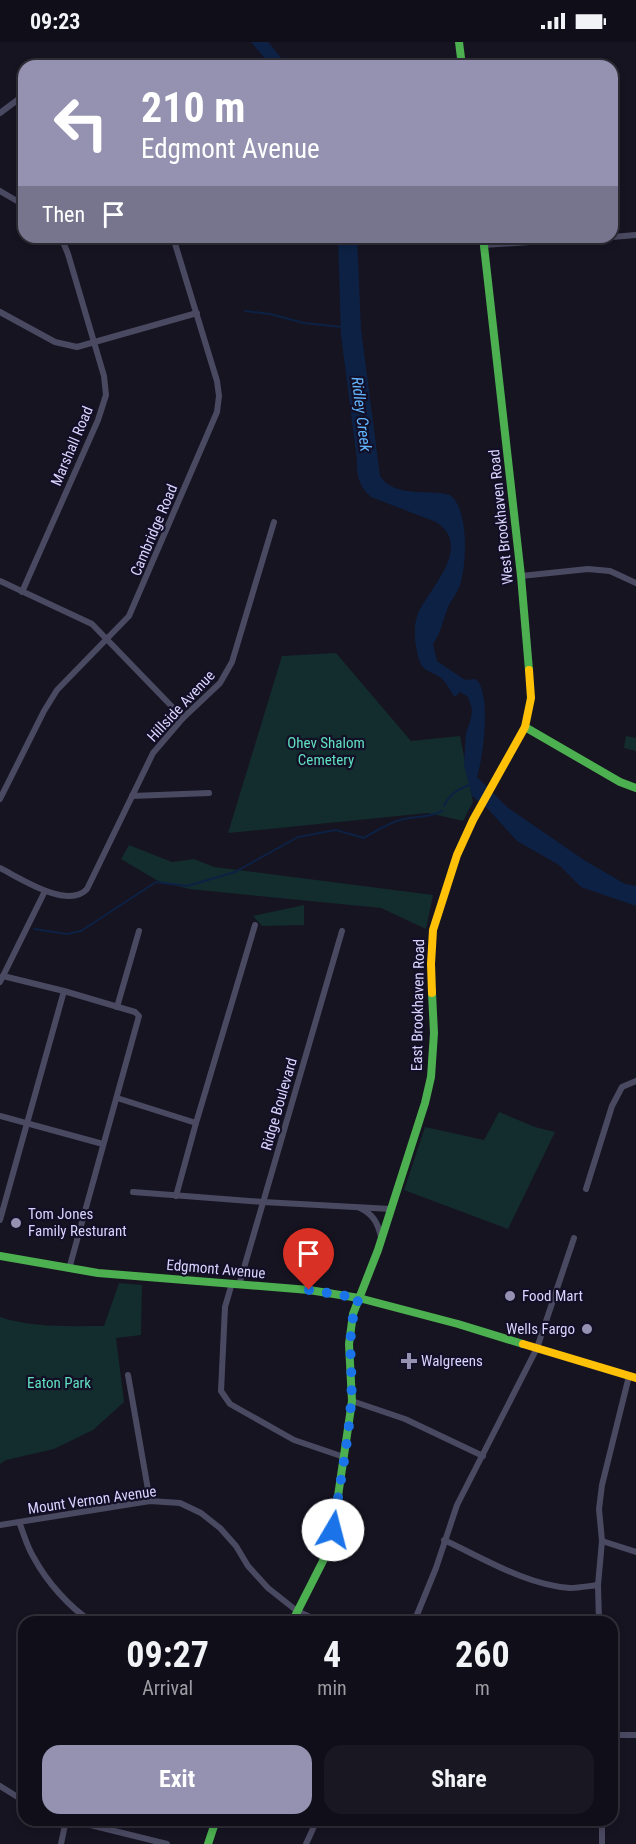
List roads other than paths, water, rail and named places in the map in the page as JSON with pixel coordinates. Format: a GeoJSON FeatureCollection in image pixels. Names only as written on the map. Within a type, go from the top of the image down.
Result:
{"type":"FeatureCollection","features":[{"type":"Feature","properties":{"kind":"street"},"geometry":{"type":"LineString","coordinates":[[459,42],[461,60]]}},
{"type":"Feature","properties":{"kind":"street"},"geometry":{"type":"LineString","coordinates":[[0,113],[18,100]]}},
{"type":"Feature","properties":{"kind":"street"},"geometry":{"type":"LineString","coordinates":[[0,191],[18,202]]}},
{"type":"Feature","properties":{"kind":"street"},"geometry":{"type":"LineString","coordinates":[[618,236],[636,235]]}},
{"type":"Feature","properties":{"kind":"street","name":"Marshall Road"},"geometry":{"type":"LineString","coordinates":[[22,592],[104,402],[106,386],[63,243]]}},
{"type":"Feature","properties":{"kind":"street","name":"Cambridge Road"},"geometry":{"type":"LineString","coordinates":[[0,799],[57,690],[123,624],[135,603],[217,412],[219,388],[175,243]]}},
{"type":"Feature","properties":{"kind":"street","name":"West Brookhaven Road"},"geometry":{"type":"LineString","coordinates":[[483,243],[521,576],[531,698],[525,728],[493,786]]}},
{"type":"Feature","properties":{"kind":"street"},"geometry":{"type":"LineString","coordinates":[[0,312],[62,345],[77,347],[197,313]]}},
{"type":"Feature","properties":{"kind":"street","name":"Hillside Avenue"},"geometry":{"type":"LineString","coordinates":[[45,891],[60,895],[80,894],[90,882],[153,753],[183,718],[220,683],[228,671],[274,522]]}},
{"type":"Feature","properties":{"kind":"street"},"geometry":{"type":"LineString","coordinates":[[521,576],[588,569],[610,571],[636,583]]}},
{"type":"Feature","properties":{"kind":"street"},"geometry":{"type":"LineString","coordinates":[[0,581],[92,624],[183,718]]}},
{"type":"Feature","properties":{"kind":"street"},"geometry":{"type":"LineString","coordinates":[[525,728],[620,782],[636,788]]}},
{"type":"Feature","properties":{"kind":"street","name":"East Brookhaven Road"},"geometry":{"type":"LineString","coordinates":[[359,1298],[391,1209],[431,1077],[434,1033],[431,964],[433,930],[457,855],[480,807],[493,786]]}},
{"type":"Feature","properties":{"kind":"street"},"geometry":{"type":"LineString","coordinates":[[132,796],[209,793]]}},
{"type":"Feature","properties":{"kind":"street"},"geometry":{"type":"LineString","coordinates":[[0,868],[45,891],[2,979],[64,991],[135,1012],[139,1016],[69,1269]]}},
{"type":"Feature","properties":{"kind":"street"},"geometry":{"type":"LineString","coordinates":[[176,1196],[255,925]]}},
{"type":"Feature","properties":{"kind":"street"},"geometry":{"type":"LineString","coordinates":[[117,1007],[139,931]]}},
{"type":"Feature","properties":{"kind":"street","name":"Ridge Boulevard"},"geometry":{"type":"LineString","coordinates":[[342,931],[263,1202],[225,1307],[221,1392],[230,1404],[294,1440],[344,1457]]}},
{"type":"Feature","properties":{"kind":"street"},"geometry":{"type":"LineString","coordinates":[[0,1220],[64,991]]}},
{"type":"Feature","properties":{"kind":"street"},"geometry":{"type":"LineString","coordinates":[[586,1190],[612,1106],[622,1087],[636,1081]]}},
{"type":"Feature","properties":{"kind":"street"},"geometry":{"type":"LineString","coordinates":[[117,1098],[196,1123]]}},
{"type":"Feature","properties":{"kind":"street"},"geometry":{"type":"LineString","coordinates":[[0,1116],[103,1144]]}},
{"type":"Feature","properties":{"kind":"street"},"geometry":{"type":"LineString","coordinates":[[133,1191],[176,1196],[391,1209]]}},
{"type":"Feature","properties":{"kind":"street"},"geometry":{"type":"LineString","coordinates":[[360,1208],[374,1219],[381,1238]]}},
{"type":"Feature","properties":{"kind":"street"},"geometry":{"type":"LineString","coordinates":[[416,1616],[436,1568],[457,1505],[537,1348],[573,1238]]}},
{"type":"Feature","properties":{"kind":"street","name":"Edgmont Avenue"},"geometry":{"type":"LineString","coordinates":[[0,1256],[69,1269],[318,1291],[359,1298],[632,1377]]}},
{"type":"Feature","properties":{"kind":"street"},"geometry":{"type":"LineString","coordinates":[[295,1616],[323,1561],[333,1530],[352,1401],[349,1335],[359,1298]]}},
{"type":"Feature","properties":{"kind":"street"},"geometry":{"type":"LineString","coordinates":[[128,1375],[150,1502]]}},
{"type":"Feature","properties":{"kind":"street"},"geometry":{"type":"LineString","coordinates":[[599,1616],[598,1585],[602,1541],[599,1509],[602,1485],[632,1377]]}},
{"type":"Feature","properties":{"kind":"street"},"geometry":{"type":"LineString","coordinates":[[352,1401],[405,1419],[483,1455]]}},
{"type":"Feature","properties":{"kind":"street","name":"Mount Vernon Avenue"},"geometry":{"type":"LineString","coordinates":[[0,1525],[150,1502],[180,1503],[201,1513],[220,1528],[236,1546],[248,1566],[268,1588],[297,1611],[308,1616]]}},
{"type":"Feature","properties":{"kind":"street"},"geometry":{"type":"LineString","coordinates":[[19,1522],[33,1557],[41,1569],[66,1600],[85,1616]]}},
{"type":"Feature","properties":{"kind":"street"},"geometry":{"type":"LineString","coordinates":[[444,1540],[522,1576],[543,1583],[570,1588],[598,1585]]}},
{"type":"Feature","properties":{"kind":"street"},"geometry":{"type":"LineString","coordinates":[[602,1541],[636,1552]]}},
{"type":"Feature","properties":{"kind":"street"},"geometry":{"type":"LineString","coordinates":[[618,1735],[636,1735]]}},
{"type":"Feature","properties":{"kind":"street"},"geometry":{"type":"LineString","coordinates":[[0,1786],[18,1797]]}},
{"type":"Feature","properties":{"kind":"street"},"geometry":{"type":"LineString","coordinates":[[61,1844],[66,1826]]}},
{"type":"Feature","properties":{"kind":"street"},"geometry":{"type":"LineString","coordinates":[[99,1826],[167,1844]]}},
{"type":"Feature","properties":{"kind":"street"},"geometry":{"type":"LineString","coordinates":[[208,1844],[214,1826]]}},
{"type":"Feature","properties":{"kind":"street"},"geometry":{"type":"LineString","coordinates":[[306,1844],[314,1826]]}},
{"type":"Feature","properties":{"kind":"street"},"geometry":{"type":"LineString","coordinates":[[602,1826],[602,1844]]}},
{"type":"Feature","properties":{"kind":"water"},"geometry":{"type":"Polygon","coordinates":[[[251,42],[268,42],[283,60],[266,60],[251,42]]]}},
{"type":"Feature","properties":{"kind":"water","name":"Ridley Creek"},"geometry":{"type":"Polygon","coordinates":[[[338,243],[357,243],[361,329],[380,476],[386,483],[403,490],[450,495],[461,512],[465,537],[462,576],[459,588],[448,607],[440,632],[433,644],[437,661],[465,680],[476,679],[481,687],[484,698],[485,726],[477,777],[507,807],[584,860],[625,884],[636,886],[636,906],[581,887],[559,865],[517,841],[488,809],[472,796],[464,765],[466,733],[472,709],[468,697],[460,692],[455,697],[441,678],[421,665],[415,639],[417,616],[445,569],[450,556],[451,544],[447,532],[436,522],[371,497],[359,480],[341,335],[338,243]]]}},
{"type":"Feature","properties":{"kind":"waterway"},"geometry":{"type":"LineString","coordinates":[[245,311],[270,314],[304,323],[342,327]]}},
{"type":"Feature","properties":{"kind":"waterway"},"geometry":{"type":"LineString","coordinates":[[444,806],[455,792],[471,784]]}},
{"type":"Feature","properties":{"kind":"waterway"},"geometry":{"type":"LineString","coordinates":[[34,929],[67,934],[81,931],[156,882],[187,886],[235,872],[298,837],[336,830],[364,838],[398,820],[428,816],[442,811]]}},
{"type":"Feature","properties":{"kind":"place","name":"Tom Jones Family Resturant"},"geometry":{"type":"Point","coordinates":[16,1223]}},
{"type":"Feature","properties":{"kind":"place","name":"Food Mart"},"geometry":{"type":"Point","coordinates":[510,1296]}},
{"type":"Feature","properties":{"kind":"place","name":"Wells Fargo"},"geometry":{"type":"Point","coordinates":[587,1329]}},
{"type":"Feature","properties":{"kind":"place","name":"Walgreens"},"geometry":{"type":"Point","coordinates":[409,1361]}},
{"type":"Feature","properties":{"kind":"park label","name":"Ohev Shalom Cemetery"},"geometry":{"type":"Point","coordinates":[326,752]}},
{"type":"Feature","properties":{"kind":"park label","name":"Eaton Park"},"geometry":{"type":"Point","coordinates":[59,1383]}}]}
